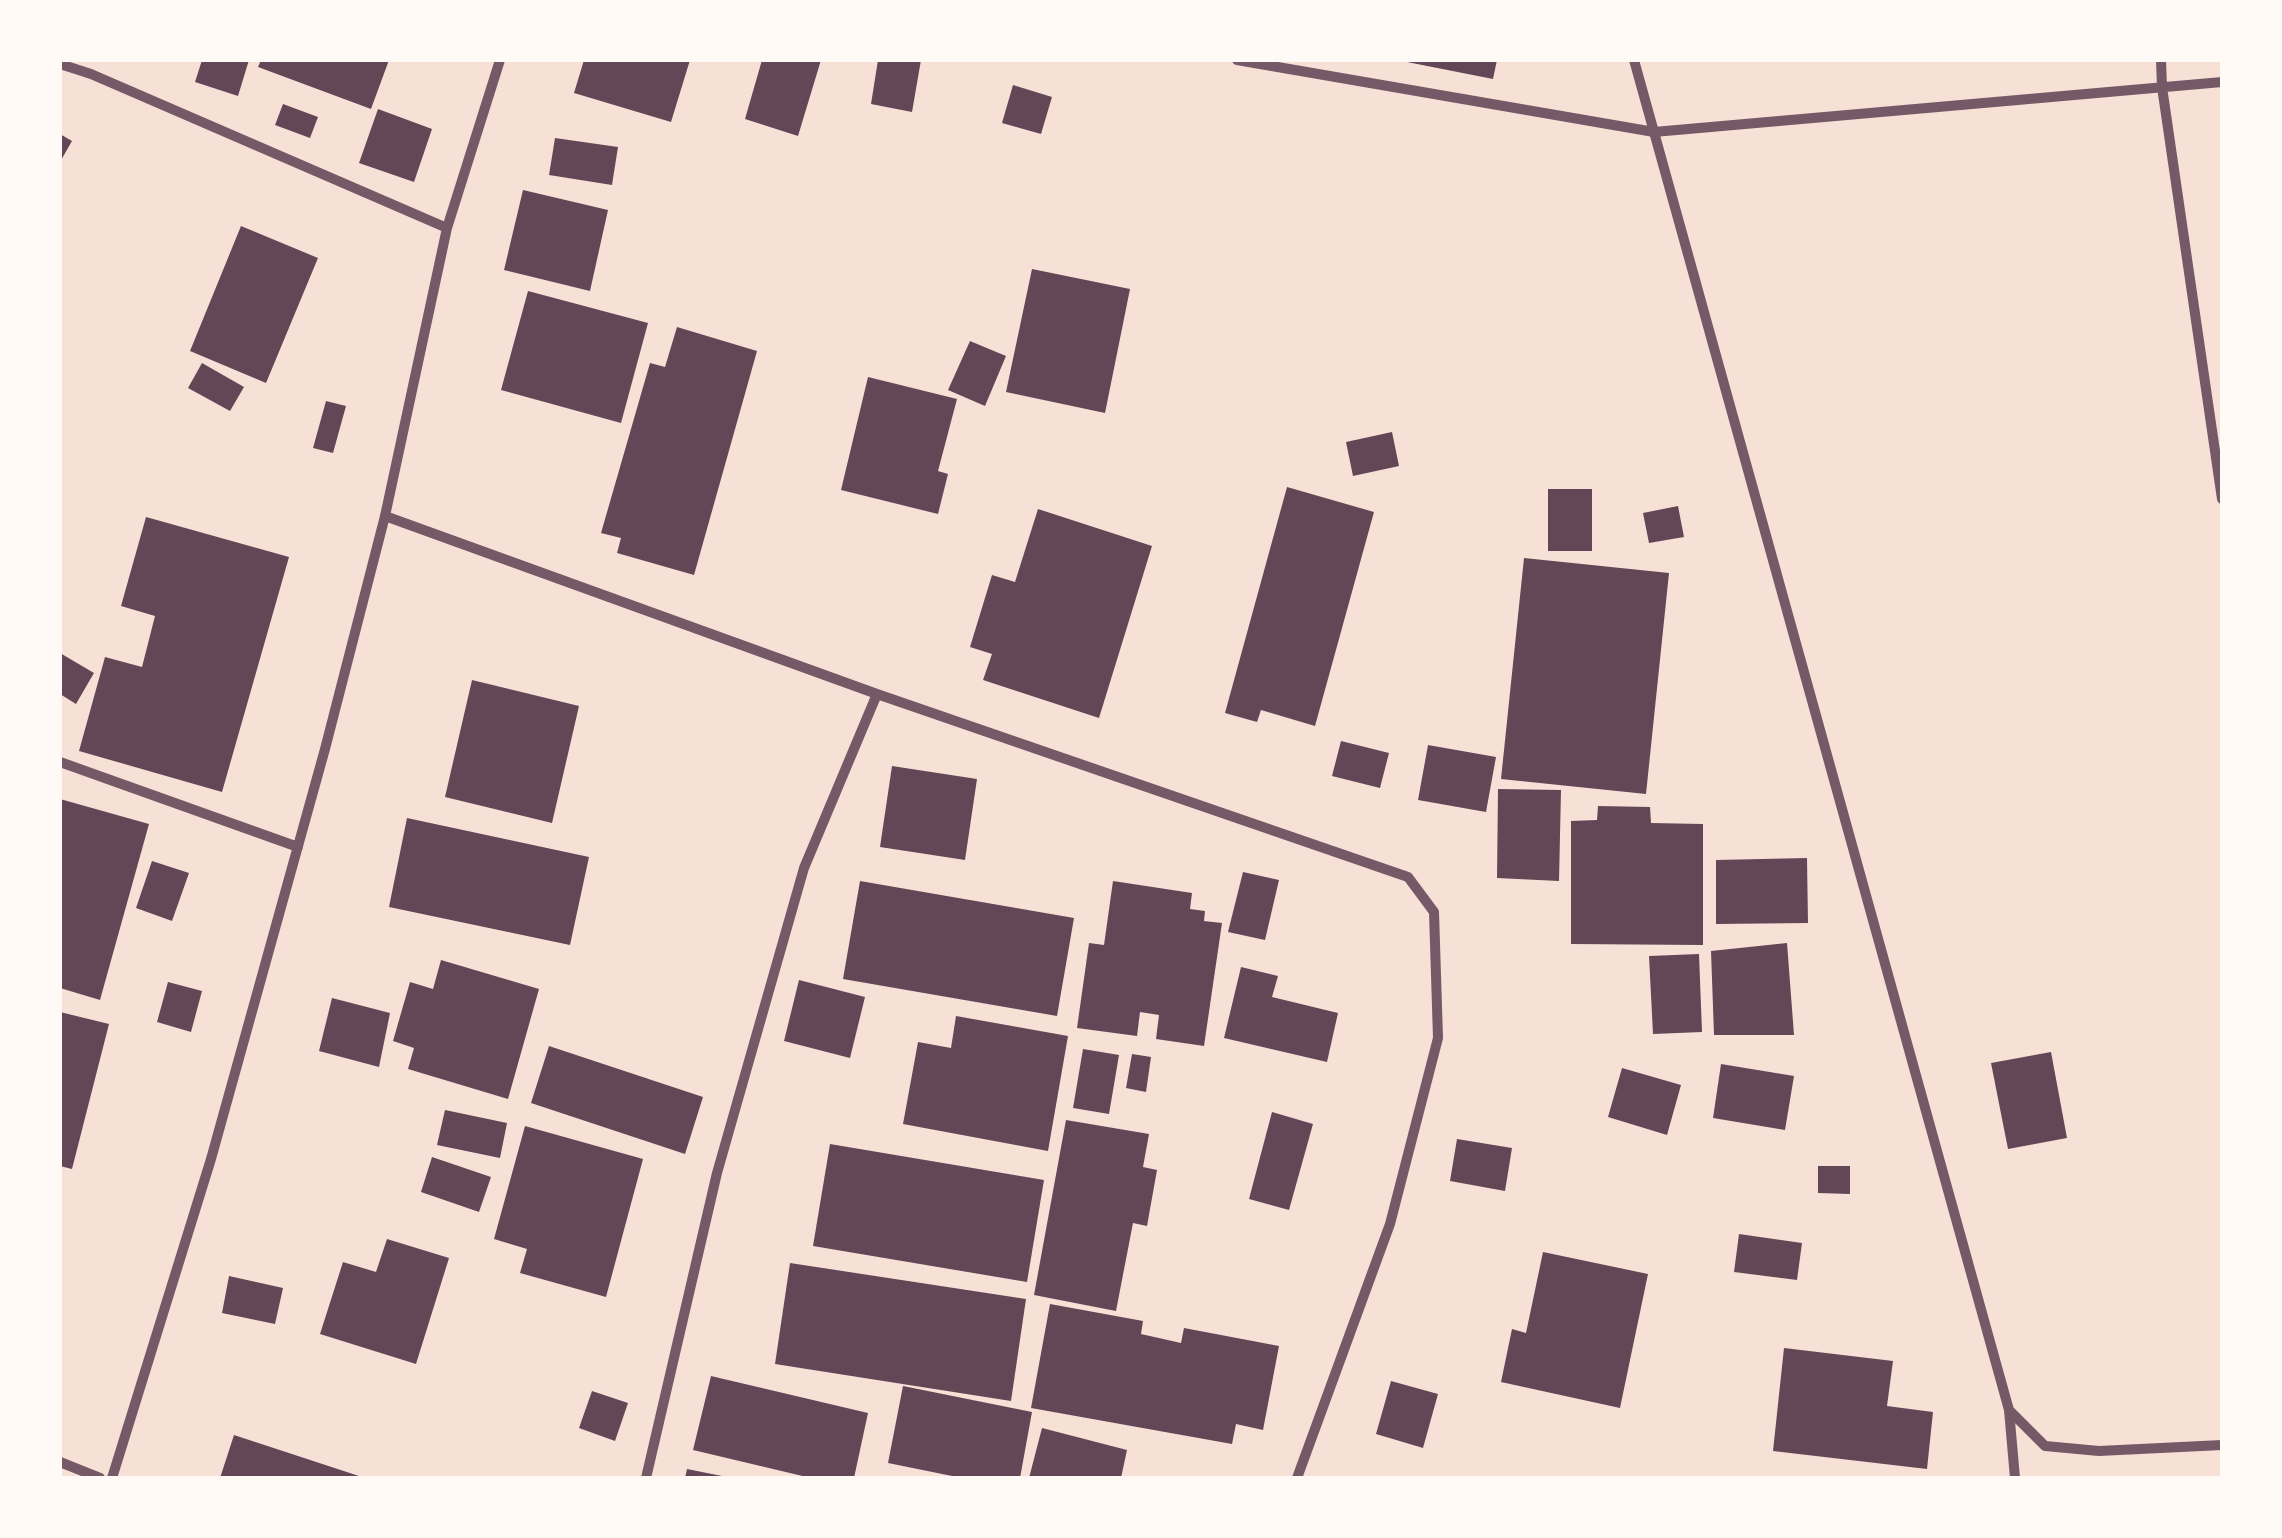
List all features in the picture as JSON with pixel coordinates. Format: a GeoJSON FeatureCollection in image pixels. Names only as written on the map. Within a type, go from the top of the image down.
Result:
{"type":"FeatureCollection","features":[{"type":"Feature","properties":{"kind":"street"},"geometry":{"type":"LineString","coordinates":[[112,1478],[211,1159],[298,847],[385,516],[447,228],[500,60]]}},
{"type":"Feature","properties":{"kind":"street"},"geometry":{"type":"LineString","coordinates":[[1237,60],[1654,132],[2222,82]]}},
{"type":"Feature","properties":{"kind":"street"},"geometry":{"type":"LineString","coordinates":[[1634,60],[2009,1410],[2016,1478]]}},
{"type":"Feature","properties":{"kind":"street"},"geometry":{"type":"LineString","coordinates":[[2160,60],[2222,500]]}},
{"type":"Feature","properties":{"kind":"street"},"geometry":{"type":"LineString","coordinates":[[60,64],[447,228]]}},
{"type":"Feature","properties":{"kind":"street"},"geometry":{"type":"LineString","coordinates":[[385,516],[877,694],[1408,877],[1434,912],[1438,1038],[1390,1224],[1296,1478]]}},
{"type":"Feature","properties":{"kind":"street"},"geometry":{"type":"LineString","coordinates":[[646,1478],[717,1173],[804,868],[877,694]]}},
{"type":"Feature","properties":{"kind":"street"},"geometry":{"type":"LineString","coordinates":[[60,762],[298,847]]}},
{"type":"Feature","properties":{"kind":"street"},"geometry":{"type":"LineString","coordinates":[[2009,1410],[2044,1446],[2099,1451],[2222,1445]]}},
{"type":"Feature","properties":{"kind":"street"},"geometry":{"type":"LineString","coordinates":[[60,1462],[100,1478]]}},
{"type":"Feature","properties":{"kind":"building"},"geometry":{"type":"Polygon","coordinates":[[[202,60],[249,60],[238,96],[195,82],[202,60]]]}},
{"type":"Feature","properties":{"kind":"building"},"geometry":{"type":"Polygon","coordinates":[[[261,60],[389,60],[371,109],[258,67],[261,60]]]}},
{"type":"Feature","properties":{"kind":"building"},"geometry":{"type":"Polygon","coordinates":[[[584,60],[690,60],[671,122],[574,93],[584,60]]]}},
{"type":"Feature","properties":{"kind":"building"},"geometry":{"type":"Polygon","coordinates":[[[762,60],[821,60],[798,136],[745,119],[762,60]]]}},
{"type":"Feature","properties":{"kind":"building"},"geometry":{"type":"Polygon","coordinates":[[[878,60],[921,60],[912,112],[871,104],[878,60]]]}},
{"type":"Feature","properties":{"kind":"building"},"geometry":{"type":"Polygon","coordinates":[[[1407,60],[1497,60],[1493,79],[1407,60]]]}},
{"type":"Feature","properties":{"kind":"building"},"geometry":{"type":"Polygon","coordinates":[[[1013,85],[1052,97],[1041,134],[1002,123],[1013,85]]]}},
{"type":"Feature","properties":{"kind":"building"},"geometry":{"type":"Polygon","coordinates":[[[283,104],[318,117],[310,138],[275,125],[283,104]]]}},
{"type":"Feature","properties":{"kind":"building"},"geometry":{"type":"Polygon","coordinates":[[[378,109],[432,129],[414,182],[359,163],[378,109]]]}},
{"type":"Feature","properties":{"kind":"building"},"geometry":{"type":"Polygon","coordinates":[[[60,134],[72,141],[60,162],[60,134]]]}},
{"type":"Feature","properties":{"kind":"building"},"geometry":{"type":"Polygon","coordinates":[[[555,138],[618,147],[612,185],[549,175],[555,138]]]}},
{"type":"Feature","properties":{"kind":"building"},"geometry":{"type":"Polygon","coordinates":[[[523,190],[608,210],[590,291],[504,270],[523,190]]]}},
{"type":"Feature","properties":{"kind":"building"},"geometry":{"type":"Polygon","coordinates":[[[241,226],[318,258],[266,383],[190,351],[241,226]]]}},
{"type":"Feature","properties":{"kind":"building"},"geometry":{"type":"Polygon","coordinates":[[[1032,269],[1130,289],[1105,413],[1006,392],[1032,269]]]}},
{"type":"Feature","properties":{"kind":"building"},"geometry":{"type":"Polygon","coordinates":[[[528,291],[648,323],[621,423],[501,390],[528,291]]]}},
{"type":"Feature","properties":{"kind":"building"},"geometry":{"type":"Polygon","coordinates":[[[677,327],[757,351],[694,575],[617,553],[621,538],[601,533],[650,363],[665,367],[677,327]]]}},
{"type":"Feature","properties":{"kind":"building"},"geometry":{"type":"Polygon","coordinates":[[[970,341],[1006,356],[985,406],[948,390],[970,341]]]}},
{"type":"Feature","properties":{"kind":"building"},"geometry":{"type":"Polygon","coordinates":[[[202,363],[244,387],[230,411],[188,388],[202,363]]]}},
{"type":"Feature","properties":{"kind":"building"},"geometry":{"type":"Polygon","coordinates":[[[868,377],[957,399],[938,471],[948,474],[938,514],[841,490],[868,377]]]}},
{"type":"Feature","properties":{"kind":"building"},"geometry":{"type":"Polygon","coordinates":[[[326,401],[346,406],[333,453],[313,448],[326,401]]]}},
{"type":"Feature","properties":{"kind":"building"},"geometry":{"type":"Polygon","coordinates":[[[1392,432],[1399,466],[1353,476],[1346,442],[1392,432]]]}},
{"type":"Feature","properties":{"kind":"building"},"geometry":{"type":"Polygon","coordinates":[[[1287,487],[1374,512],[1315,726],[1261,710],[1257,722],[1225,713],[1287,487]]]}},
{"type":"Feature","properties":{"kind":"building"},"geometry":{"type":"Polygon","coordinates":[[[1548,489],[1592,489],[1592,551],[1548,551],[1548,489]]]}},
{"type":"Feature","properties":{"kind":"building"},"geometry":{"type":"Polygon","coordinates":[[[1678,506],[1684,537],[1649,543],[1643,513],[1678,506]]]}},
{"type":"Feature","properties":{"kind":"building"},"geometry":{"type":"Polygon","coordinates":[[[1038,509],[1152,546],[1099,718],[983,680],[992,654],[970,647],[992,575],[1015,582],[1038,509]]]}},
{"type":"Feature","properties":{"kind":"building"},"geometry":{"type":"Polygon","coordinates":[[[146,517],[289,557],[222,792],[79,751],[105,657],[142,667],[155,616],[121,606],[146,517]]]}},
{"type":"Feature","properties":{"kind":"building"},"geometry":{"type":"Polygon","coordinates":[[[1524,558],[1669,573],[1646,794],[1501,779],[1524,558]]]}},
{"type":"Feature","properties":{"kind":"building"},"geometry":{"type":"Polygon","coordinates":[[[60,653],[94,673],[76,704],[60,694],[60,653]]]}},
{"type":"Feature","properties":{"kind":"building"},"geometry":{"type":"Polygon","coordinates":[[[472,680],[579,706],[552,823],[445,797],[472,680]]]}},
{"type":"Feature","properties":{"kind":"building"},"geometry":{"type":"Polygon","coordinates":[[[1341,741],[1389,753],[1380,788],[1332,776],[1341,741]]]}},
{"type":"Feature","properties":{"kind":"building"},"geometry":{"type":"Polygon","coordinates":[[[1428,745],[1496,757],[1486,812],[1418,800],[1428,745]]]}},
{"type":"Feature","properties":{"kind":"building"},"geometry":{"type":"Polygon","coordinates":[[[892,766],[977,779],[965,860],[880,847],[892,766]]]}},
{"type":"Feature","properties":{"kind":"building"},"geometry":{"type":"Polygon","coordinates":[[[1498,789],[1561,790],[1559,881],[1497,878],[1498,789]]]}},
{"type":"Feature","properties":{"kind":"building"},"geometry":{"type":"Polygon","coordinates":[[[60,799],[149,824],[100,1000],[60,988],[60,799]]]}},
{"type":"Feature","properties":{"kind":"building"},"geometry":{"type":"Polygon","coordinates":[[[1598,806],[1650,807],[1651,823],[1703,824],[1703,945],[1571,944],[1571,821],[1597,820],[1598,806]]]}},
{"type":"Feature","properties":{"kind":"building"},"geometry":{"type":"Polygon","coordinates":[[[407,818],[589,857],[570,945],[389,907],[407,818]]]}},
{"type":"Feature","properties":{"kind":"building"},"geometry":{"type":"Polygon","coordinates":[[[1807,858],[1808,923],[1716,924],[1716,860],[1807,858]]]}},
{"type":"Feature","properties":{"kind":"building"},"geometry":{"type":"Polygon","coordinates":[[[152,861],[189,873],[172,921],[136,908],[152,861]]]}},
{"type":"Feature","properties":{"kind":"building"},"geometry":{"type":"Polygon","coordinates":[[[1243,872],[1279,880],[1265,940],[1228,932],[1243,872]]]}},
{"type":"Feature","properties":{"kind":"building"},"geometry":{"type":"Polygon","coordinates":[[[860,881],[1074,918],[1057,1016],[843,979],[860,881]]]}},
{"type":"Feature","properties":{"kind":"building"},"geometry":{"type":"Polygon","coordinates":[[[1113,881],[1192,893],[1190,909],[1205,911],[1204,921],[1222,923],[1204,1046],[1156,1039],[1159,1015],[1140,1012],[1137,1036],[1077,1028],[1089,943],[1104,945],[1113,881]]]}},
{"type":"Feature","properties":{"kind":"building"},"geometry":{"type":"Polygon","coordinates":[[[1787,943],[1794,1035],[1714,1035],[1711,951],[1787,943]]]}},
{"type":"Feature","properties":{"kind":"building"},"geometry":{"type":"Polygon","coordinates":[[[1699,954],[1702,1032],[1653,1034],[1649,956],[1699,954]]]}},
{"type":"Feature","properties":{"kind":"building"},"geometry":{"type":"Polygon","coordinates":[[[441,960],[539,989],[508,1099],[408,1069],[414,1048],[393,1041],[410,982],[433,989],[441,960]]]}},
{"type":"Feature","properties":{"kind":"building"},"geometry":{"type":"Polygon","coordinates":[[[1241,967],[1278,976],[1272,997],[1338,1013],[1327,1062],[1224,1038],[1241,967]]]}},
{"type":"Feature","properties":{"kind":"building"},"geometry":{"type":"Polygon","coordinates":[[[799,980],[865,997],[850,1058],[784,1041],[799,980]]]}},
{"type":"Feature","properties":{"kind":"building"},"geometry":{"type":"Polygon","coordinates":[[[168,982],[202,991],[191,1032],[157,1022],[168,982]]]}},
{"type":"Feature","properties":{"kind":"building"},"geometry":{"type":"Polygon","coordinates":[[[332,998],[390,1013],[379,1067],[319,1051],[332,998]]]}},
{"type":"Feature","properties":{"kind":"building"},"geometry":{"type":"Polygon","coordinates":[[[60,1012],[109,1024],[72,1169],[60,1166],[60,1012]]]}},
{"type":"Feature","properties":{"kind":"building"},"geometry":{"type":"Polygon","coordinates":[[[956,1016],[1068,1036],[1048,1151],[903,1124],[918,1042],[951,1048],[956,1016]]]}},
{"type":"Feature","properties":{"kind":"building"},"geometry":{"type":"Polygon","coordinates":[[[549,1046],[703,1097],[685,1154],[531,1103],[549,1046]]]}},
{"type":"Feature","properties":{"kind":"building"},"geometry":{"type":"Polygon","coordinates":[[[1083,1049],[1119,1055],[1109,1114],[1073,1108],[1083,1049]]]}},
{"type":"Feature","properties":{"kind":"building"},"geometry":{"type":"Polygon","coordinates":[[[2051,1052],[2067,1138],[2008,1149],[1991,1063],[2051,1052]]]}},
{"type":"Feature","properties":{"kind":"building"},"geometry":{"type":"Polygon","coordinates":[[[1132,1054],[1151,1057],[1146,1092],[1126,1088],[1132,1054]]]}},
{"type":"Feature","properties":{"kind":"building"},"geometry":{"type":"Polygon","coordinates":[[[1721,1064],[1794,1076],[1785,1130],[1713,1118],[1721,1064]]]}},
{"type":"Feature","properties":{"kind":"building"},"geometry":{"type":"Polygon","coordinates":[[[1622,1068],[1681,1085],[1667,1135],[1608,1117],[1622,1068]]]}},
{"type":"Feature","properties":{"kind":"building"},"geometry":{"type":"Polygon","coordinates":[[[445,1110],[507,1123],[500,1158],[437,1145],[445,1110]]]}},
{"type":"Feature","properties":{"kind":"building"},"geometry":{"type":"Polygon","coordinates":[[[1272,1112],[1313,1124],[1289,1210],[1249,1199],[1272,1112]]]}},
{"type":"Feature","properties":{"kind":"building"},"geometry":{"type":"Polygon","coordinates":[[[1066,1120],[1149,1134],[1143,1167],[1157,1170],[1147,1226],[1133,1223],[1116,1311],[1034,1295],[1066,1120]]]}},
{"type":"Feature","properties":{"kind":"building"},"geometry":{"type":"Polygon","coordinates":[[[525,1126],[643,1159],[606,1297],[520,1273],[527,1249],[494,1239],[525,1126]]]}},
{"type":"Feature","properties":{"kind":"building"},"geometry":{"type":"Polygon","coordinates":[[[1457,1139],[1512,1148],[1505,1191],[1450,1181],[1457,1139]]]}},
{"type":"Feature","properties":{"kind":"building"},"geometry":{"type":"Polygon","coordinates":[[[830,1144],[1044,1180],[1027,1282],[813,1246],[830,1144]]]}},
{"type":"Feature","properties":{"kind":"building"},"geometry":{"type":"Polygon","coordinates":[[[432,1157],[491,1177],[479,1212],[421,1192],[432,1157]]]}},
{"type":"Feature","properties":{"kind":"building"},"geometry":{"type":"Polygon","coordinates":[[[1818,1166],[1850,1166],[1850,1194],[1818,1193],[1818,1166]]]}},
{"type":"Feature","properties":{"kind":"building"},"geometry":{"type":"Polygon","coordinates":[[[1739,1234],[1802,1243],[1797,1280],[1734,1272],[1739,1234]]]}},
{"type":"Feature","properties":{"kind":"building"},"geometry":{"type":"Polygon","coordinates":[[[387,1239],[449,1258],[416,1364],[320,1334],[343,1262],[376,1272],[387,1239]]]}},
{"type":"Feature","properties":{"kind":"building"},"geometry":{"type":"Polygon","coordinates":[[[1543,1252],[1648,1274],[1620,1408],[1501,1382],[1512,1329],[1526,1333],[1543,1252]]]}},
{"type":"Feature","properties":{"kind":"building"},"geometry":{"type":"Polygon","coordinates":[[[790,1263],[1026,1299],[1011,1401],[775,1364],[790,1263]]]}},
{"type":"Feature","properties":{"kind":"building"},"geometry":{"type":"Polygon","coordinates":[[[229,1276],[283,1288],[275,1324],[222,1313],[229,1276]]]}},
{"type":"Feature","properties":{"kind":"building"},"geometry":{"type":"Polygon","coordinates":[[[1050,1304],[1143,1321],[1141,1334],[1181,1343],[1184,1328],[1279,1346],[1263,1430],[1236,1424],[1232,1444],[1031,1408],[1050,1304]]]}},
{"type":"Feature","properties":{"kind":"building"},"geometry":{"type":"Polygon","coordinates":[[[1784,1348],[1893,1361],[1887,1406],[1933,1412],[1927,1469],[1773,1451],[1784,1348]]]}},
{"type":"Feature","properties":{"kind":"building"},"geometry":{"type":"Polygon","coordinates":[[[711,1376],[868,1413],[854,1478],[811,1478],[693,1450],[711,1376]]]}},
{"type":"Feature","properties":{"kind":"building"},"geometry":{"type":"Polygon","coordinates":[[[1391,1381],[1438,1394],[1423,1448],[1376,1434],[1391,1381]]]}},
{"type":"Feature","properties":{"kind":"building"},"geometry":{"type":"Polygon","coordinates":[[[903,1386],[1032,1412],[1020,1478],[962,1478],[888,1463],[903,1386]]]}},
{"type":"Feature","properties":{"kind":"building"},"geometry":{"type":"Polygon","coordinates":[[[592,1391],[628,1403],[615,1441],[579,1428],[592,1391]]]}},
{"type":"Feature","properties":{"kind":"building"},"geometry":{"type":"Polygon","coordinates":[[[1042,1428],[1127,1450],[1121,1478],[1029,1478],[1042,1428]]]}},
{"type":"Feature","properties":{"kind":"building"},"geometry":{"type":"Polygon","coordinates":[[[234,1435],[362,1477],[362,1478],[220,1478],[234,1435]]]}},
{"type":"Feature","properties":{"kind":"building"},"geometry":{"type":"Polygon","coordinates":[[[687,1469],[722,1476],[722,1478],[685,1478],[687,1469]]]}}]}
